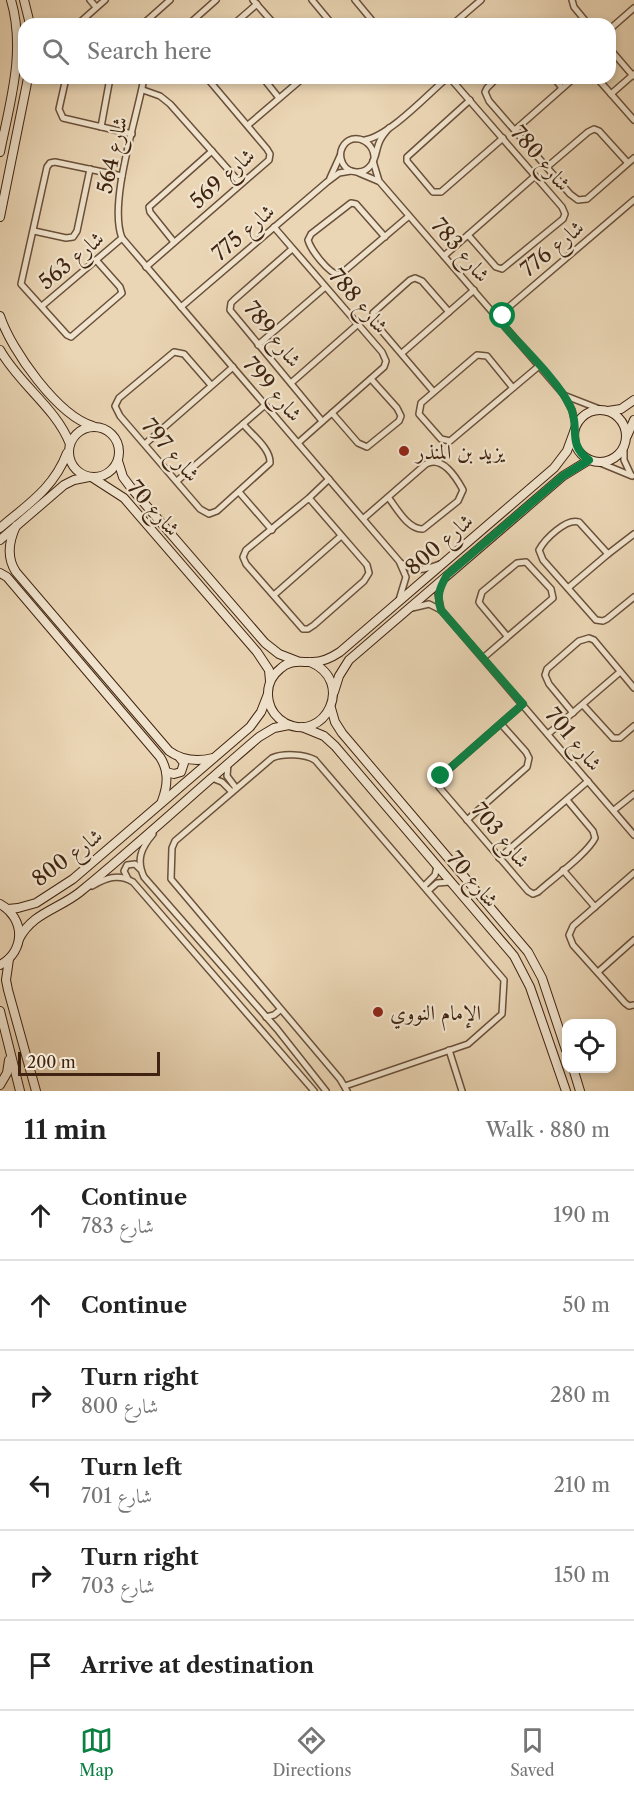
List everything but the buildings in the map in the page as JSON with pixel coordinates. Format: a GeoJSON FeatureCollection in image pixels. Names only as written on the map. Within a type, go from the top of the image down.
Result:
{"type":"FeatureCollection","features":[{"type":"Feature","properties":{"kind":"main road"},"geometry":{"type":"LineString","coordinates":[[0,152],[12,97],[17,55],[17,28],[11,0]]}},
{"type":"Feature","properties":{"kind":"main road"},"geometry":{"type":"LineString","coordinates":[[24,0],[28,18]]}},
{"type":"Feature","properties":{"kind":"main road"},"geometry":{"type":"LineString","coordinates":[[0,217],[26,84]]}},
{"type":"Feature","properties":{"kind":"main road"},"geometry":{"type":"LineString","coordinates":[[0,316],[17,353]]}},
{"type":"Feature","properties":{"kind":"main road"},"geometry":{"type":"LineString","coordinates":[[0,332],[8,346],[17,353],[70,414],[84,423],[102,428],[112,434],[118,444],[118,461],[111,472],[100,478],[74,480],[64,485],[0,540]]}},
{"type":"Feature","properties":{"kind":"main road"},"geometry":{"type":"LineString","coordinates":[[0,350],[13,369],[60,424],[69,447],[69,458],[76,470],[91,478]]}},
{"type":"Feature","properties":{"kind":"main road"},"geometry":{"type":"LineString","coordinates":[[634,400],[621,409],[586,414],[575,430],[577,448],[594,461],[614,458],[625,442],[634,420]]}},
{"type":"Feature","properties":{"kind":"main road"},"geometry":{"type":"LineString","coordinates":[[605,411],[622,422],[625,442]]}},
{"type":"Feature","properties":{"kind":"main road"},"geometry":{"type":"LineString","coordinates":[[0,528],[51,483],[60,471],[76,435],[85,428],[102,428]]}},
{"type":"Feature","properties":{"kind":"main road","name":"شارع 800"},"geometry":{"type":"LineString","coordinates":[[310,662],[329,658],[340,652],[554,468],[567,451],[575,430]]}},
{"type":"Feature","properties":{"kind":"main road","name":"شارع 70"},"geometry":{"type":"LineString","coordinates":[[118,461],[123,477],[132,489],[265,643],[279,654],[297,661]]}},
{"type":"Feature","properties":{"kind":"main road","name":"شارع 800"},"geometry":{"type":"LineString","coordinates":[[333,693],[339,676],[350,660],[405,611],[563,476],[594,461]]}},
{"type":"Feature","properties":{"kind":"main road","name":"شارع 70"},"geometry":{"type":"LineString","coordinates":[[91,478],[124,498],[257,652],[269,670],[270,681]]}},
{"type":"Feature","properties":{"kind":"main road"},"geometry":{"type":"LineString","coordinates":[[16,526],[10,545],[10,558],[16,572],[169,752],[180,758],[196,761],[216,758]]}},
{"type":"Feature","properties":{"kind":"main road"},"geometry":{"type":"LineString","coordinates":[[0,555],[10,558]]}},
{"type":"Feature","properties":{"kind":"main road"},"geometry":{"type":"LineString","coordinates":[[0,573],[7,577],[157,752],[166,772],[167,788],[161,804]]}},
{"type":"Feature","properties":{"kind":"main road"},"geometry":{"type":"LineString","coordinates":[[297,661],[310,662],[327,673],[333,693],[331,708],[321,720],[312,725],[302,727],[291,725],[274,713],[271,707],[268,694],[270,681],[278,669],[297,661]]}},
{"type":"Feature","properties":{"kind":"main road","name":"شارع 800"},"geometry":{"type":"LineString","coordinates":[[4,906],[27,906],[53,893],[73,879],[216,758],[255,721],[268,694]]}},
{"type":"Feature","properties":{"kind":"main road","name":"شارع 70"},"geometry":{"type":"LineString","coordinates":[[331,708],[334,722],[342,733],[528,952],[542,978],[562,1036]]}},
{"type":"Feature","properties":{"kind":"main road","name":"شارع 800"},"geometry":{"type":"LineString","coordinates":[[9,959],[18,946],[24,930],[37,917],[77,894],[267,732],[291,725]]}},
{"type":"Feature","properties":{"kind":"main road","name":"شارع 70"},"geometry":{"type":"LineString","coordinates":[[302,727],[324,736],[334,746],[507,947],[520,966],[533,996],[566,1091]]}},
{"type":"Feature","properties":{"kind":"main road"},"geometry":{"type":"LineString","coordinates":[[166,772],[174,774],[181,772],[184,763],[180,758]]}},
{"type":"Feature","properties":{"kind":"main road"},"geometry":{"type":"LineString","coordinates":[[4,906],[18,922],[20,939]]}},
{"type":"Feature","properties":{"kind":"main road"},"geometry":{"type":"LineString","coordinates":[[0,964],[9,959]]}},
{"type":"Feature","properties":{"kind":"main road"},"geometry":{"type":"LineString","coordinates":[[9,959],[6,980],[8,990],[36,1091]]}},
{"type":"Feature","properties":{"kind":"main road"},"geometry":{"type":"LineString","coordinates":[[0,1011],[21,1091]]}},
{"type":"Feature","properties":{"kind":"main road"},"geometry":{"type":"LineString","coordinates":[[8,1090],[0,1087],[7,1073],[10,1053]]}},
{"type":"Feature","properties":{"kind":"main road"},"geometry":{"type":"LineString","coordinates":[[575,1073],[580,1091]]}},
{"type":"Feature","properties":{"kind":"street"},"geometry":{"type":"LineString","coordinates":[[90,0],[96,7]]}},
{"type":"Feature","properties":{"kind":"street"},"geometry":{"type":"LineString","coordinates":[[84,18],[105,0]]}},
{"type":"Feature","properties":{"kind":"street"},"geometry":{"type":"LineString","coordinates":[[312,0],[327,18]]}},
{"type":"Feature","properties":{"kind":"street"},"geometry":{"type":"LineString","coordinates":[[355,0],[368,18]]}},
{"type":"Feature","properties":{"kind":"street"},"geometry":{"type":"LineString","coordinates":[[460,18],[482,0]]}},
{"type":"Feature","properties":{"kind":"street"},"geometry":{"type":"LineString","coordinates":[[572,0],[574,7],[583,18]]}},
{"type":"Feature","properties":{"kind":"street"},"geometry":{"type":"LineString","coordinates":[[150,18],[168,1]]}},
{"type":"Feature","properties":{"kind":"street"},"geometry":{"type":"LineString","coordinates":[[195,18],[213,1]]}},
{"type":"Feature","properties":{"kind":"street"},"geometry":{"type":"LineString","coordinates":[[240,18],[255,2],[269,18]]}},
{"type":"Feature","properties":{"kind":"street"},"geometry":{"type":"LineString","coordinates":[[616,24],[634,8]]}},
{"type":"Feature","properties":{"kind":"street"},"geometry":{"type":"LineString","coordinates":[[611,94],[633,75],[616,56]]}},
{"type":"Feature","properties":{"kind":"street"},"geometry":{"type":"LineString","coordinates":[[65,84],[59,109],[61,116],[132,134]]}},
{"type":"Feature","properties":{"kind":"street"},"geometry":{"type":"LineString","coordinates":[[101,127],[109,84]]}},
{"type":"Feature","properties":{"kind":"street","name":"شارع 564"},"geometry":{"type":"LineString","coordinates":[[122,238],[117,211],[122,176],[143,84]]}},
{"type":"Feature","properties":{"kind":"street","name":"شارع 569"},"geometry":{"type":"LineString","coordinates":[[146,267],[270,157],[267,149],[212,84]]}},
{"type":"Feature","properties":{"kind":"street"},"geometry":{"type":"LineString","coordinates":[[268,84],[279,98]]}},
{"type":"Feature","properties":{"kind":"street"},"geometry":{"type":"LineString","coordinates":[[248,125],[296,84]]}},
{"type":"Feature","properties":{"kind":"street"},"geometry":{"type":"LineString","coordinates":[[389,128],[379,141],[374,160],[366,170],[353,172],[343,164],[340,154],[349,141],[375,138],[441,84]]}},
{"type":"Feature","properties":{"kind":"street","name":"شارع 780"},"geometry":{"type":"LineString","coordinates":[[454,84],[562,207],[565,214],[563,219],[502,269],[496,267],[468,235]]}},
{"type":"Feature","properties":{"kind":"street"},"geometry":{"type":"LineString","coordinates":[[491,84],[487,88],[486,96],[573,197],[582,201],[587,199],[634,158]]}},
{"type":"Feature","properties":{"kind":"street"},"geometry":{"type":"LineString","coordinates":[[559,84],[562,88]]}},
{"type":"Feature","properties":{"kind":"street"},"geometry":{"type":"LineString","coordinates":[[515,130],[566,84]]}},
{"type":"Feature","properties":{"kind":"street"},"geometry":{"type":"LineString","coordinates":[[602,84],[633,117]]}},
{"type":"Feature","properties":{"kind":"street"},"geometry":{"type":"LineString","coordinates":[[142,90],[165,99],[241,184]]}},
{"type":"Feature","properties":{"kind":"street"},"geometry":{"type":"LineString","coordinates":[[470,100],[407,158],[407,162],[433,192],[441,192],[503,138]]}},
{"type":"Feature","properties":{"kind":"street"},"geometry":{"type":"LineString","coordinates":[[547,167],[594,129],[599,131],[628,163]]}},
{"type":"Feature","properties":{"kind":"street"},"geometry":{"type":"LineString","coordinates":[[365,140],[373,148],[374,160]]}},
{"type":"Feature","properties":{"kind":"street"},"geometry":{"type":"LineString","coordinates":[[174,242],[150,212],[149,207],[212,151]]}},
{"type":"Feature","properties":{"kind":"street","name":"شارع 775"},"geometry":{"type":"LineString","coordinates":[[327,182],[340,154]]}},
{"type":"Feature","properties":{"kind":"street","name":"شارع 783"},"geometry":{"type":"LineString","coordinates":[[374,160],[379,182]]}},
{"type":"Feature","properties":{"kind":"street"},"geometry":{"type":"LineString","coordinates":[[96,260],[120,287],[122,293],[71,338],[21,284],[48,164],[55,162],[122,176]]}},
{"type":"Feature","properties":{"kind":"street"},"geometry":{"type":"LineString","coordinates":[[34,231],[66,238],[73,237],[77,231],[90,169]]}},
{"type":"Feature","properties":{"kind":"street","name":"شارع 783"},"geometry":{"type":"LineString","coordinates":[[353,172],[379,182],[474,290],[564,395],[572,410],[575,430]]}},
{"type":"Feature","properties":{"kind":"street","name":"شارع 775"},"geometry":{"type":"LineString","coordinates":[[181,307],[327,182],[339,173],[353,172]]}},
{"type":"Feature","properties":{"kind":"street"},"geometry":{"type":"LineString","coordinates":[[444,256],[535,176]]}},
{"type":"Feature","properties":{"kind":"street","name":"شارع 776"},"geometry":{"type":"LineString","coordinates":[[505,327],[503,316],[510,306],[634,200]]}},
{"type":"Feature","properties":{"kind":"street"},"geometry":{"type":"LineString","coordinates":[[385,237],[357,204],[351,203],[311,234],[308,240],[310,246],[337,275],[342,273],[385,237],[409,216]]}},
{"type":"Feature","properties":{"kind":"street","name":"شارع 788"},"geometry":{"type":"LineString","coordinates":[[274,227],[324,288],[382,352],[386,361],[384,367],[298,443]]}},
{"type":"Feature","properties":{"kind":"street","name":"شارع 563"},"geometry":{"type":"LineString","coordinates":[[42,306],[122,238]]}},
{"type":"Feature","properties":{"kind":"street","name":"شارع 799"},"geometry":{"type":"LineString","coordinates":[[122,238],[399,561]]}},
{"type":"Feature","properties":{"kind":"street","name":"شارع 789"},"geometry":{"type":"LineString","coordinates":[[292,249],[231,303],[230,310],[322,421]]}},
{"type":"Feature","properties":{"kind":"street"},"geometry":{"type":"LineString","coordinates":[[433,391],[375,323],[373,316],[375,310],[410,280],[416,278],[422,280],[449,312]]}},
{"type":"Feature","properties":{"kind":"street"},"geometry":{"type":"LineString","coordinates":[[258,345],[324,288]]}},
{"type":"Feature","properties":{"kind":"street"},"geometry":{"type":"LineString","coordinates":[[402,353],[474,290]]}},
{"type":"Feature","properties":{"kind":"street"},"geometry":{"type":"LineString","coordinates":[[291,383],[357,325]]}},
{"type":"Feature","properties":{"kind":"street","name":"شارع 797"},"geometry":{"type":"LineString","coordinates":[[211,385],[184,354],[174,352],[116,401],[117,411],[200,509],[208,514],[217,511],[239,492],[268,466],[271,459],[267,451],[243,424]]}},
{"type":"Feature","properties":{"kind":"street"},"geometry":{"type":"LineString","coordinates":[[513,388],[487,356],[480,354],[473,357],[433,391],[419,405],[419,414],[441,439],[447,441],[454,439],[539,366]]}},
{"type":"Feature","properties":{"kind":"street"},"geometry":{"type":"LineString","coordinates":[[145,444],[233,367]]}},
{"type":"Feature","properties":{"kind":"street"},"geometry":{"type":"LineString","coordinates":[[332,413],[358,443],[367,447],[399,421],[401,416],[397,408],[371,379]]}},
{"type":"Feature","properties":{"kind":"street","name":"شارع 783"},"geometry":{"type":"LineString","coordinates":[[564,395],[605,411]]}},
{"type":"Feature","properties":{"kind":"street"},"geometry":{"type":"LineString","coordinates":[[177,481],[265,405]]}},
{"type":"Feature","properties":{"kind":"street"},"geometry":{"type":"LineString","coordinates":[[625,442],[624,460],[633,477]]}},
{"type":"Feature","properties":{"kind":"street"},"geometry":{"type":"LineString","coordinates":[[364,518],[388,497],[426,464],[436,460],[443,465],[463,490],[458,501],[427,527],[418,530],[410,524],[388,497]]}},
{"type":"Feature","properties":{"kind":"street"},"geometry":{"type":"LineString","coordinates":[[594,461],[633,477]]}},
{"type":"Feature","properties":{"kind":"street"},"geometry":{"type":"LineString","coordinates":[[309,498],[367,565],[369,573],[364,581],[322,618],[308,629],[303,629],[246,564],[243,557],[246,550],[329,479]]}},
{"type":"Feature","properties":{"kind":"street"},"geometry":{"type":"LineString","coordinates":[[239,492],[272,530]]}},
{"type":"Feature","properties":{"kind":"street"},"geometry":{"type":"LineString","coordinates":[[608,554],[575,520],[567,523],[543,543],[539,550],[540,555],[593,617],[599,621],[608,620],[634,597]]}},
{"type":"Feature","properties":{"kind":"street"},"geometry":{"type":"LineString","coordinates":[[568,588],[634,534]]}},
{"type":"Feature","properties":{"kind":"street"},"geometry":{"type":"LineString","coordinates":[[274,595],[341,537]]}},
{"type":"Feature","properties":{"kind":"street"},"geometry":{"type":"LineString","coordinates":[[399,561],[414,570],[422,570],[444,562]]}},
{"type":"Feature","properties":{"kind":"street"},"geometry":{"type":"LineString","coordinates":[[397,604],[406,577],[399,561]]}},
{"type":"Feature","properties":{"kind":"street"},"geometry":{"type":"LineString","coordinates":[[483,658],[553,598],[550,589],[526,562],[517,563],[480,596],[480,605],[507,636]]}},
{"type":"Feature","properties":{"kind":"street"},"geometry":{"type":"LineString","coordinates":[[441,610],[438,594],[447,575]]}},
{"type":"Feature","properties":{"kind":"street"},"geometry":{"type":"LineString","coordinates":[[405,611],[425,604],[441,610]]}},
{"type":"Feature","properties":{"kind":"street","name":"شارع 701"},"geometry":{"type":"LineString","coordinates":[[441,610],[634,835]]}},
{"type":"Feature","properties":{"kind":"street"},"geometry":{"type":"LineString","coordinates":[[573,713],[549,684],[545,675],[547,669],[579,641],[589,638],[594,640],[634,688]]}},
{"type":"Feature","properties":{"kind":"street"},"geometry":{"type":"LineString","coordinates":[[548,734],[621,672]]}},
{"type":"Feature","properties":{"kind":"street","name":"شارع 703"},"geometry":{"type":"LineString","coordinates":[[523,704],[440,779],[441,790],[530,893],[538,892],[595,838],[567,800]]}},
{"type":"Feature","properties":{"kind":"street"},"geometry":{"type":"LineString","coordinates":[[583,705],[613,738],[620,738],[634,726]]}},
{"type":"Feature","properties":{"kind":"street"},"geometry":{"type":"LineString","coordinates":[[467,820],[527,768],[529,758],[526,752],[501,724]]}},
{"type":"Feature","properties":{"kind":"street"},"geometry":{"type":"LineString","coordinates":[[276,756],[313,758],[501,975],[504,983],[502,1012],[499,1018],[471,1042],[346,1089],[171,879],[172,848],[175,841],[234,790],[276,756]]}},
{"type":"Feature","properties":{"kind":"street"},"geometry":{"type":"LineString","coordinates":[[228,764],[227,776],[234,790]]}},
{"type":"Feature","properties":{"kind":"street"},"geometry":{"type":"LineString","coordinates":[[212,778],[234,790]]}},
{"type":"Feature","properties":{"kind":"street"},"geometry":{"type":"LineString","coordinates":[[499,858],[588,781]]}},
{"type":"Feature","properties":{"kind":"street"},"geometry":{"type":"LineString","coordinates":[[614,810],[634,794]]}},
{"type":"Feature","properties":{"kind":"street"},"geometry":{"type":"LineString","coordinates":[[141,871],[141,851],[168,817]]}},
{"type":"Feature","properties":{"kind":"street"},"geometry":{"type":"LineString","coordinates":[[314,1091],[138,887],[128,879],[124,871],[127,865],[135,864],[148,882],[277,1029],[326,1091]]}},
{"type":"Feature","properties":{"kind":"street"},"geometry":{"type":"LineString","coordinates":[[426,888],[437,866]]}},
{"type":"Feature","properties":{"kind":"street"},"geometry":{"type":"LineString","coordinates":[[563,870],[595,907]]}},
{"type":"Feature","properties":{"kind":"street"},"geometry":{"type":"LineString","coordinates":[[633,876],[573,926],[569,935],[573,945],[625,1004],[634,1005]]}},
{"type":"Feature","properties":{"kind":"street"},"geometry":{"type":"LineString","coordinates":[[77,894],[106,878],[128,879]]}},
{"type":"Feature","properties":{"kind":"street"},"geometry":{"type":"LineString","coordinates":[[426,888],[437,883],[452,882]]}},
{"type":"Feature","properties":{"kind":"street"},"geometry":{"type":"LineString","coordinates":[[597,972],[634,940]]}},
{"type":"Feature","properties":{"kind":"street"},"geometry":{"type":"LineString","coordinates":[[266,1017],[282,1012]]}},
{"type":"Feature","properties":{"kind":"street"},"geometry":{"type":"LineString","coordinates":[[277,1029],[277,1021],[282,1012]]}},
{"type":"Feature","properties":{"kind":"street"},"geometry":{"type":"LineString","coordinates":[[449,1050],[462,1091]]}},
{"type":"Feature","properties":{"kind":"place","name":"يزيد بن المنذر"},"geometry":{"type":"Point","coordinates":[404,451]}},
{"type":"Feature","properties":{"kind":"place","name":"الإمام النووي"},"geometry":{"type":"Point","coordinates":[378,1012]}},
{"type":"Feature","properties":{"kind":"route"},"geometry":{"type":"LineString","coordinates":[[441,776],[523,704],[441,610],[438,594],[441,586],[447,575],[563,476],[589,460],[582,455],[574,441],[576,427],[570,404],[505,327],[503,316]]}}]}
